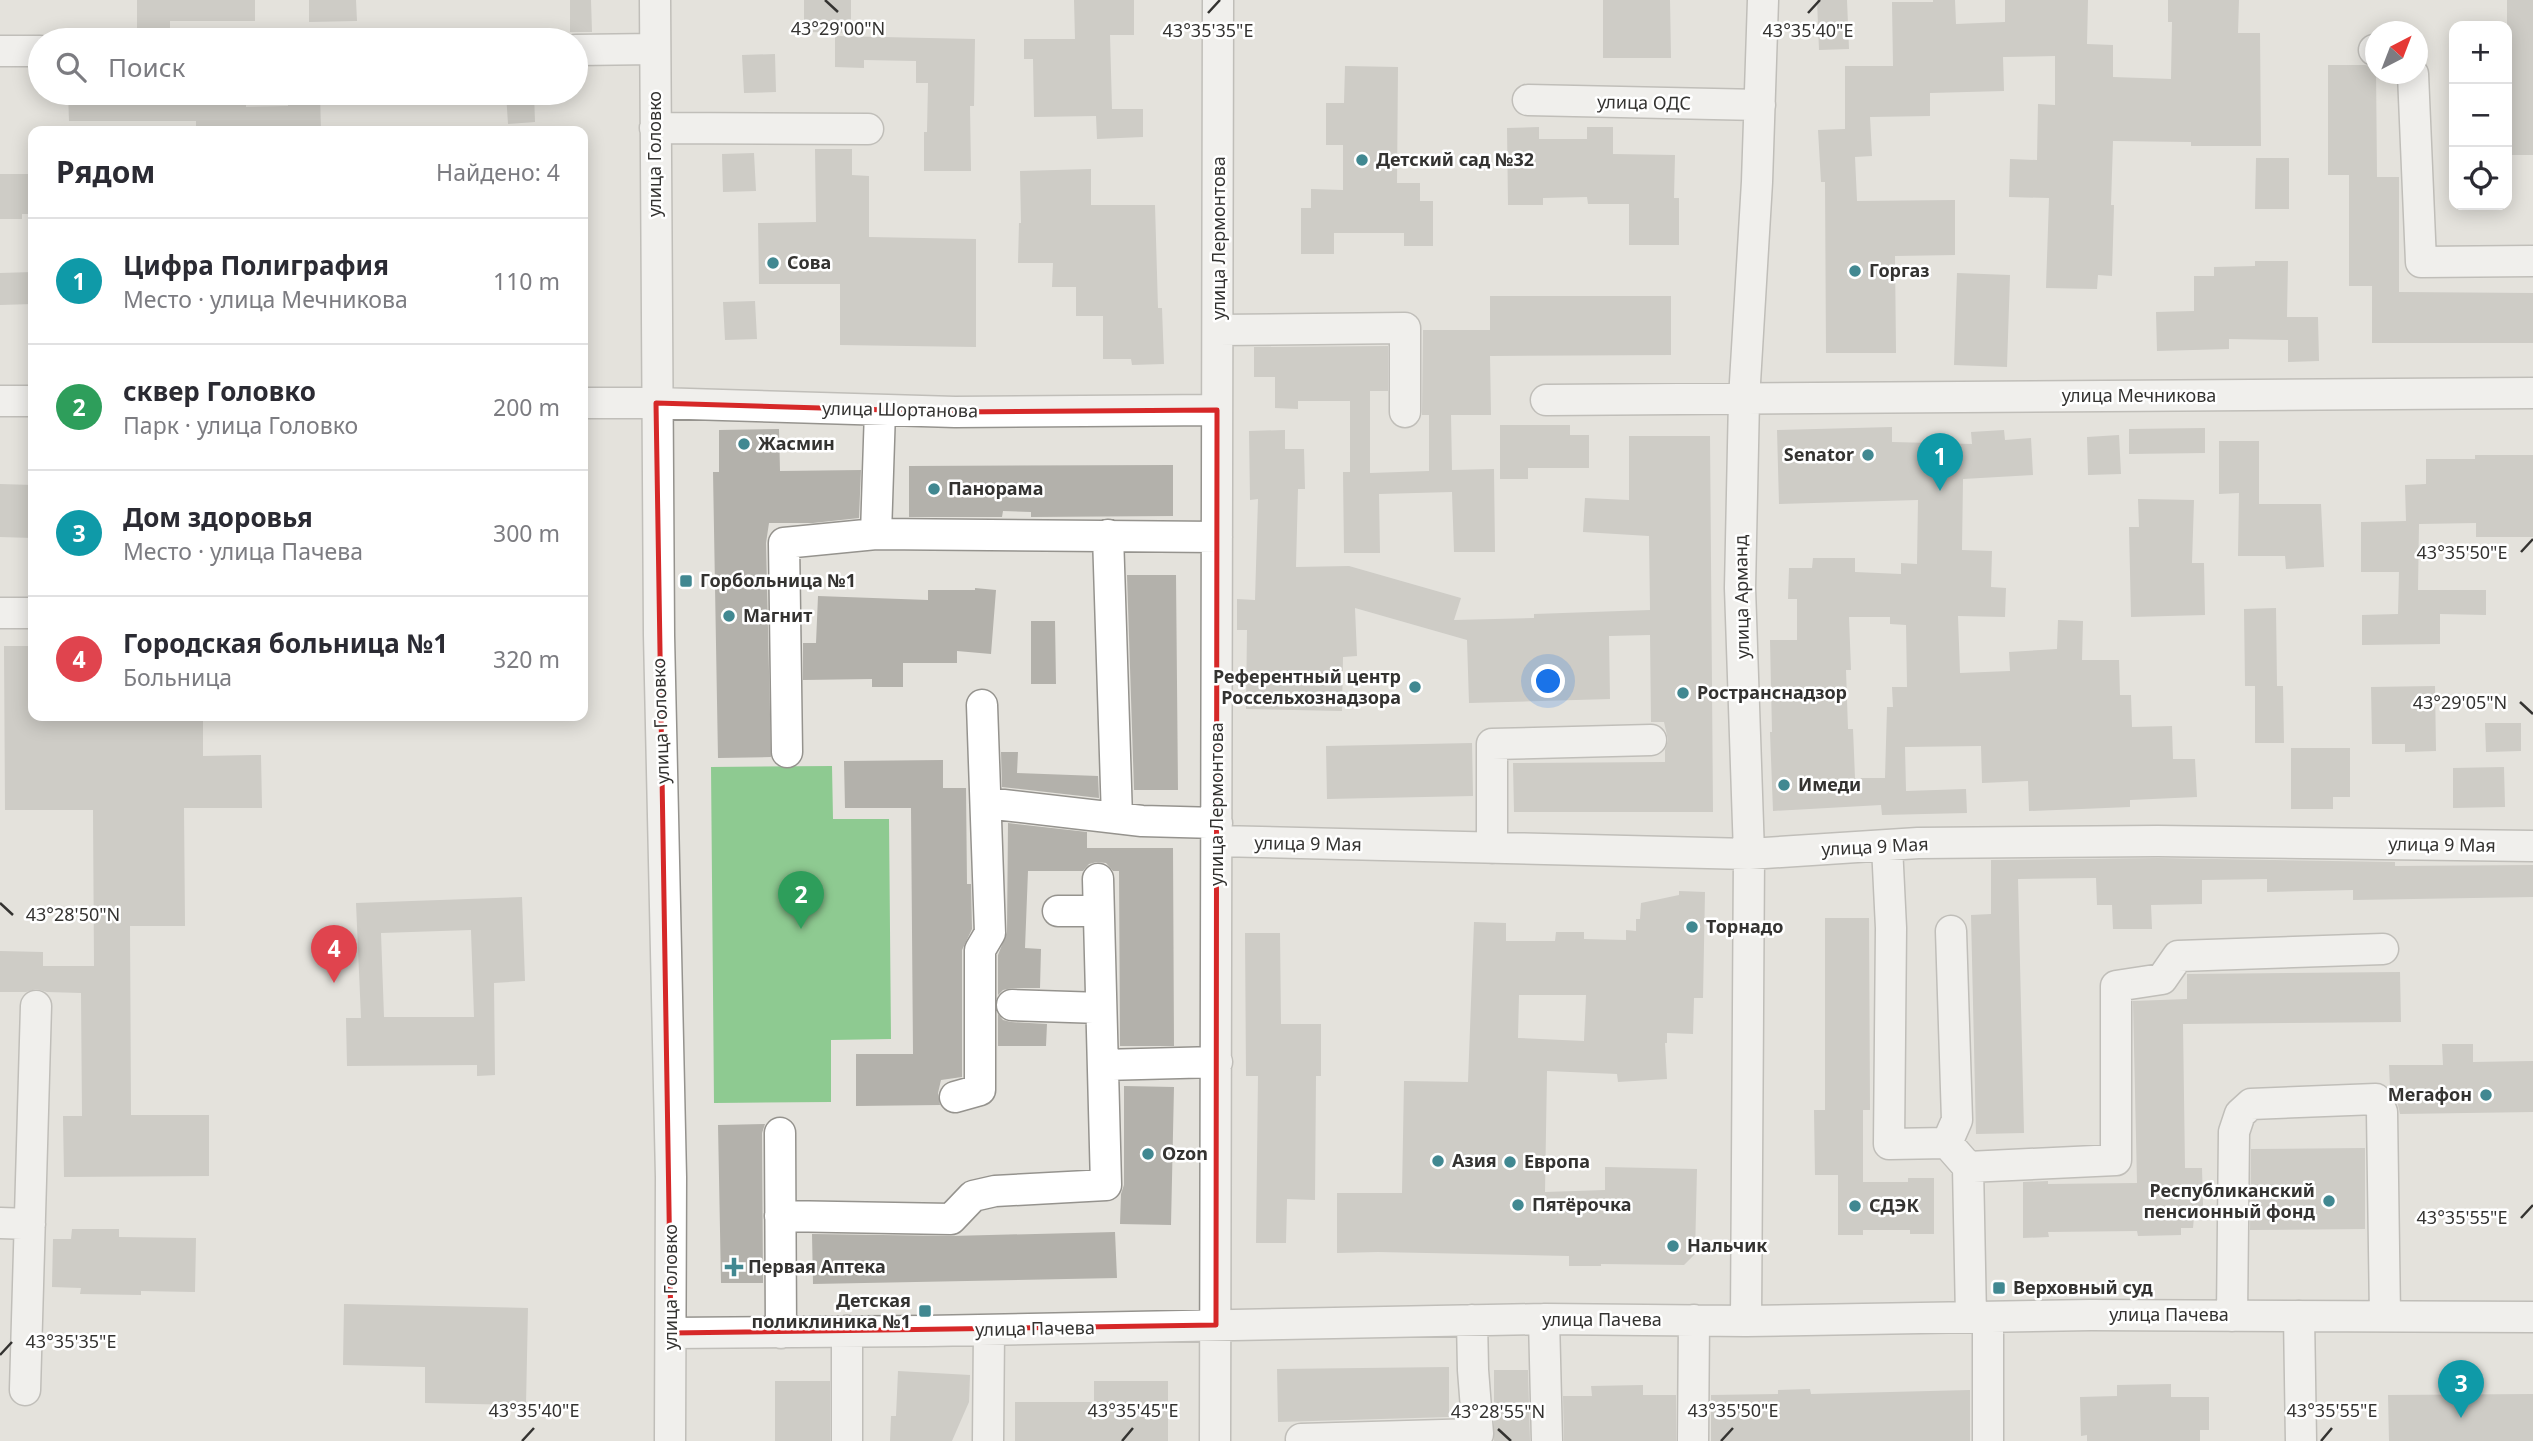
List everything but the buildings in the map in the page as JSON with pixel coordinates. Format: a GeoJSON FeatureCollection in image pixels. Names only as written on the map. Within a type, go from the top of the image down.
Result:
{"type":"FeatureCollection","features":[{"type":"Feature","properties":{"kind":"street","name":"улица Головко"},"geometry":{"type":"LineString","coordinates":[[655,0],[659,635],[671,1177],[670,1441]]}},
{"type":"Feature","properties":{"kind":"street","name":"улица Лермонтова"},"geometry":{"type":"LineString","coordinates":[[1215,1441],[1218,0]]}},
{"type":"Feature","properties":{"kind":"street","name":"улица Арманд"},"geometry":{"type":"LineString","coordinates":[[1746,1321],[1749,854],[1740,588],[1744,399],[1763,0]]}},
{"type":"Feature","properties":{"kind":"street"},"geometry":{"type":"LineString","coordinates":[[588,50],[655,49]]}},
{"type":"Feature","properties":{"kind":"street"},"geometry":{"type":"LineString","coordinates":[[0,51],[28,51]]}},
{"type":"Feature","properties":{"kind":"street"},"geometry":{"type":"LineString","coordinates":[[2413,84],[2421,262],[2533,261]]}},
{"type":"Feature","properties":{"kind":"street","name":"улица ОДС"},"geometry":{"type":"LineString","coordinates":[[1528,100],[1760,105]]}},
{"type":"Feature","properties":{"kind":"street"},"geometry":{"type":"LineString","coordinates":[[655,128],[868,129]]}},
{"type":"Feature","properties":{"kind":"street"},"geometry":{"type":"LineString","coordinates":[[1219,330],[1405,328],[1405,412]]}},
{"type":"Feature","properties":{"kind":"street","name":"улица Мечникова"},"geometry":{"type":"LineString","coordinates":[[1546,400],[2533,393]]}},
{"type":"Feature","properties":{"kind":"street"},"geometry":{"type":"LineString","coordinates":[[0,401],[28,401]]}},
{"type":"Feature","properties":{"kind":"street","name":"улица Шортанова"},"geometry":{"type":"LineString","coordinates":[[588,403],[955,412],[1217,411]]}},
{"type":"Feature","properties":{"kind":"street"},"geometry":{"type":"LineString","coordinates":[[876,534],[880,410]]}},
{"type":"Feature","properties":{"kind":"street"},"geometry":{"type":"LineString","coordinates":[[787,752],[785,543],[876,534],[1217,537]]}},
{"type":"Feature","properties":{"kind":"street"},"geometry":{"type":"LineString","coordinates":[[1108,535],[1117,818]]}},
{"type":"Feature","properties":{"kind":"street"},"geometry":{"type":"LineString","coordinates":[[0,613],[28,613]]}},
{"type":"Feature","properties":{"kind":"street"},"geometry":{"type":"LineString","coordinates":[[955,1097],[980,1090],[981,950],[990,933],[982,705]]}},
{"type":"Feature","properties":{"kind":"street"},"geometry":{"type":"LineString","coordinates":[[1492,848],[1492,744],[1651,740]]}},
{"type":"Feature","properties":{"kind":"street","name":"улица 9 Мая"},"geometry":{"type":"LineString","coordinates":[[986,803],[1217,832],[1492,848],[1749,854],[1887,846],[2158,841],[2533,846]]}},
{"type":"Feature","properties":{"kind":"street"},"geometry":{"type":"LineString","coordinates":[[1887,846],[1891,928],[1889,1144],[1947,1143],[1968,1167],[1988,1441]]}},
{"type":"Feature","properties":{"kind":"street"},"geometry":{"type":"LineString","coordinates":[[780,1216],[951,1219],[973,1196],[995,1191],[1107,1185],[1098,880]]}},
{"type":"Feature","properties":{"kind":"street"},"geometry":{"type":"LineString","coordinates":[[1058,911],[1098,911]]}},
{"type":"Feature","properties":{"kind":"street"},"geometry":{"type":"LineString","coordinates":[[1947,1143],[1957,1119],[1951,931]]}},
{"type":"Feature","properties":{"kind":"street"},"geometry":{"type":"LineString","coordinates":[[1968,1167],[2116,1160],[2116,986],[2162,979],[2178,956],[2383,949]]}},
{"type":"Feature","properties":{"kind":"street"},"geometry":{"type":"LineString","coordinates":[[1012,1005],[1101,1008]]}},
{"type":"Feature","properties":{"kind":"street"},"geometry":{"type":"LineString","coordinates":[[25,1390],[36,1006]]}},
{"type":"Feature","properties":{"kind":"street"},"geometry":{"type":"LineString","coordinates":[[1102,1065],[1217,1062]]}},
{"type":"Feature","properties":{"kind":"street"},"geometry":{"type":"LineString","coordinates":[[2232,1316],[2234,1132],[2240,1114],[2250,1104],[2376,1100],[2382,1112],[2385,1316]]}},
{"type":"Feature","properties":{"kind":"street"},"geometry":{"type":"LineString","coordinates":[[780,1133],[781,1333]]}},
{"type":"Feature","properties":{"kind":"street"},"geometry":{"type":"LineString","coordinates":[[0,1223],[30,1224]]}},
{"type":"Feature","properties":{"kind":"street"},"geometry":{"type":"LineString","coordinates":[[2300,1315],[2301,1441]]}},
{"type":"Feature","properties":{"kind":"street","name":"улица Пачева"},"geometry":{"type":"LineString","coordinates":[[671,1333],[1544,1319],[1746,1321],[2300,1315],[2533,1317]]}},
{"type":"Feature","properties":{"kind":"street"},"geometry":{"type":"LineString","coordinates":[[1544,1319],[1547,1441]]}},
{"type":"Feature","properties":{"kind":"street"},"geometry":{"type":"LineString","coordinates":[[1301,1439],[1479,1437],[1472,1320]]}},
{"type":"Feature","properties":{"kind":"street"},"geometry":{"type":"LineString","coordinates":[[1693,1441],[1694,1320]]}},
{"type":"Feature","properties":{"kind":"street"},"geometry":{"type":"LineString","coordinates":[[988,1441],[989,1330]]}},
{"type":"Feature","properties":{"kind":"street"},"geometry":{"type":"LineString","coordinates":[[846,1441],[847,1331]]}},
{"type":"Feature","properties":{"kind":"highlighted area"},"geometry":{"type":"Polygon","coordinates":[[[656,403],[955,412],[1217,410],[1216,1325],[671,1333],[656,403]]]}},
{"type":"Feature","properties":{"kind":"green space"},"geometry":{"type":"Polygon","coordinates":[[[832,766],[833,819],[889,819],[891,1039],[831,1040],[831,1102],[714,1103],[711,767],[832,766]]]}},
{"type":"Feature","properties":{"kind":"place","name":"Детский сад №32"},"geometry":{"type":"Point","coordinates":[1362,160]}},
{"type":"Feature","properties":{"kind":"place","name":"Сова"},"geometry":{"type":"Point","coordinates":[773,263]}},
{"type":"Feature","properties":{"kind":"place","name":"Горгаз"},"geometry":{"type":"Point","coordinates":[1855,271]}},
{"type":"Feature","properties":{"kind":"place","name":"Жасмин"},"geometry":{"type":"Point","coordinates":[744,444]}},
{"type":"Feature","properties":{"kind":"place","name":"Senator"},"geometry":{"type":"Point","coordinates":[1868,455]}},
{"type":"Feature","properties":{"kind":"place","name":"Панорама"},"geometry":{"type":"Point","coordinates":[934,489]}},
{"type":"Feature","properties":{"kind":"place","name":"Цифра Полиграфия"},"geometry":{"type":"Point","coordinates":[1940,491]}},
{"type":"Feature","properties":{"kind":"place","name":"Горбольница №1"},"geometry":{"type":"Point","coordinates":[686,581]}},
{"type":"Feature","properties":{"kind":"place","name":"Магнит"},"geometry":{"type":"Point","coordinates":[729,616]}},
{"type":"Feature","properties":{"kind":"place","name":"Референтный центр Россельхознадзора"},"geometry":{"type":"Point","coordinates":[1415,687]}},
{"type":"Feature","properties":{"kind":"place","name":"Ространснадзор"},"geometry":{"type":"Point","coordinates":[1683,693]}},
{"type":"Feature","properties":{"kind":"place","name":"Имеди"},"geometry":{"type":"Point","coordinates":[1784,785]}},
{"type":"Feature","properties":{"kind":"place","name":"Торнадо"},"geometry":{"type":"Point","coordinates":[1692,927]}},
{"type":"Feature","properties":{"kind":"place","name":"сквер Головко"},"geometry":{"type":"Point","coordinates":[801,929]}},
{"type":"Feature","properties":{"kind":"place","name":"Городская больница №1"},"geometry":{"type":"Point","coordinates":[334,983]}},
{"type":"Feature","properties":{"kind":"place","name":"Мегафон"},"geometry":{"type":"Point","coordinates":[2486,1095]}},
{"type":"Feature","properties":{"kind":"place","name":"Ozon"},"geometry":{"type":"Point","coordinates":[1148,1154]}},
{"type":"Feature","properties":{"kind":"place","name":"Азия"},"geometry":{"type":"Point","coordinates":[1438,1161]}},
{"type":"Feature","properties":{"kind":"place","name":"Европа"},"geometry":{"type":"Point","coordinates":[1510,1162]}},
{"type":"Feature","properties":{"kind":"place","name":"Республиканский пенсионный фонд"},"geometry":{"type":"Point","coordinates":[2329,1201]}},
{"type":"Feature","properties":{"kind":"place","name":"Пятёрочка"},"geometry":{"type":"Point","coordinates":[1518,1205]}},
{"type":"Feature","properties":{"kind":"place","name":"СДЭК"},"geometry":{"type":"Point","coordinates":[1855,1206]}},
{"type":"Feature","properties":{"kind":"place","name":"Нальчик"},"geometry":{"type":"Point","coordinates":[1673,1246]}},
{"type":"Feature","properties":{"kind":"place","name":"Первая Аптека"},"geometry":{"type":"Point","coordinates":[734,1267]}},
{"type":"Feature","properties":{"kind":"place","name":"Верховный суд"},"geometry":{"type":"Point","coordinates":[1999,1288]}},
{"type":"Feature","properties":{"kind":"place","name":"Детская поликлиника №1"},"geometry":{"type":"Point","coordinates":[925,1311]}},
{"type":"Feature","properties":{"kind":"place","name":"Дом здоровья"},"geometry":{"type":"Point","coordinates":[2461,1418]}}]}
